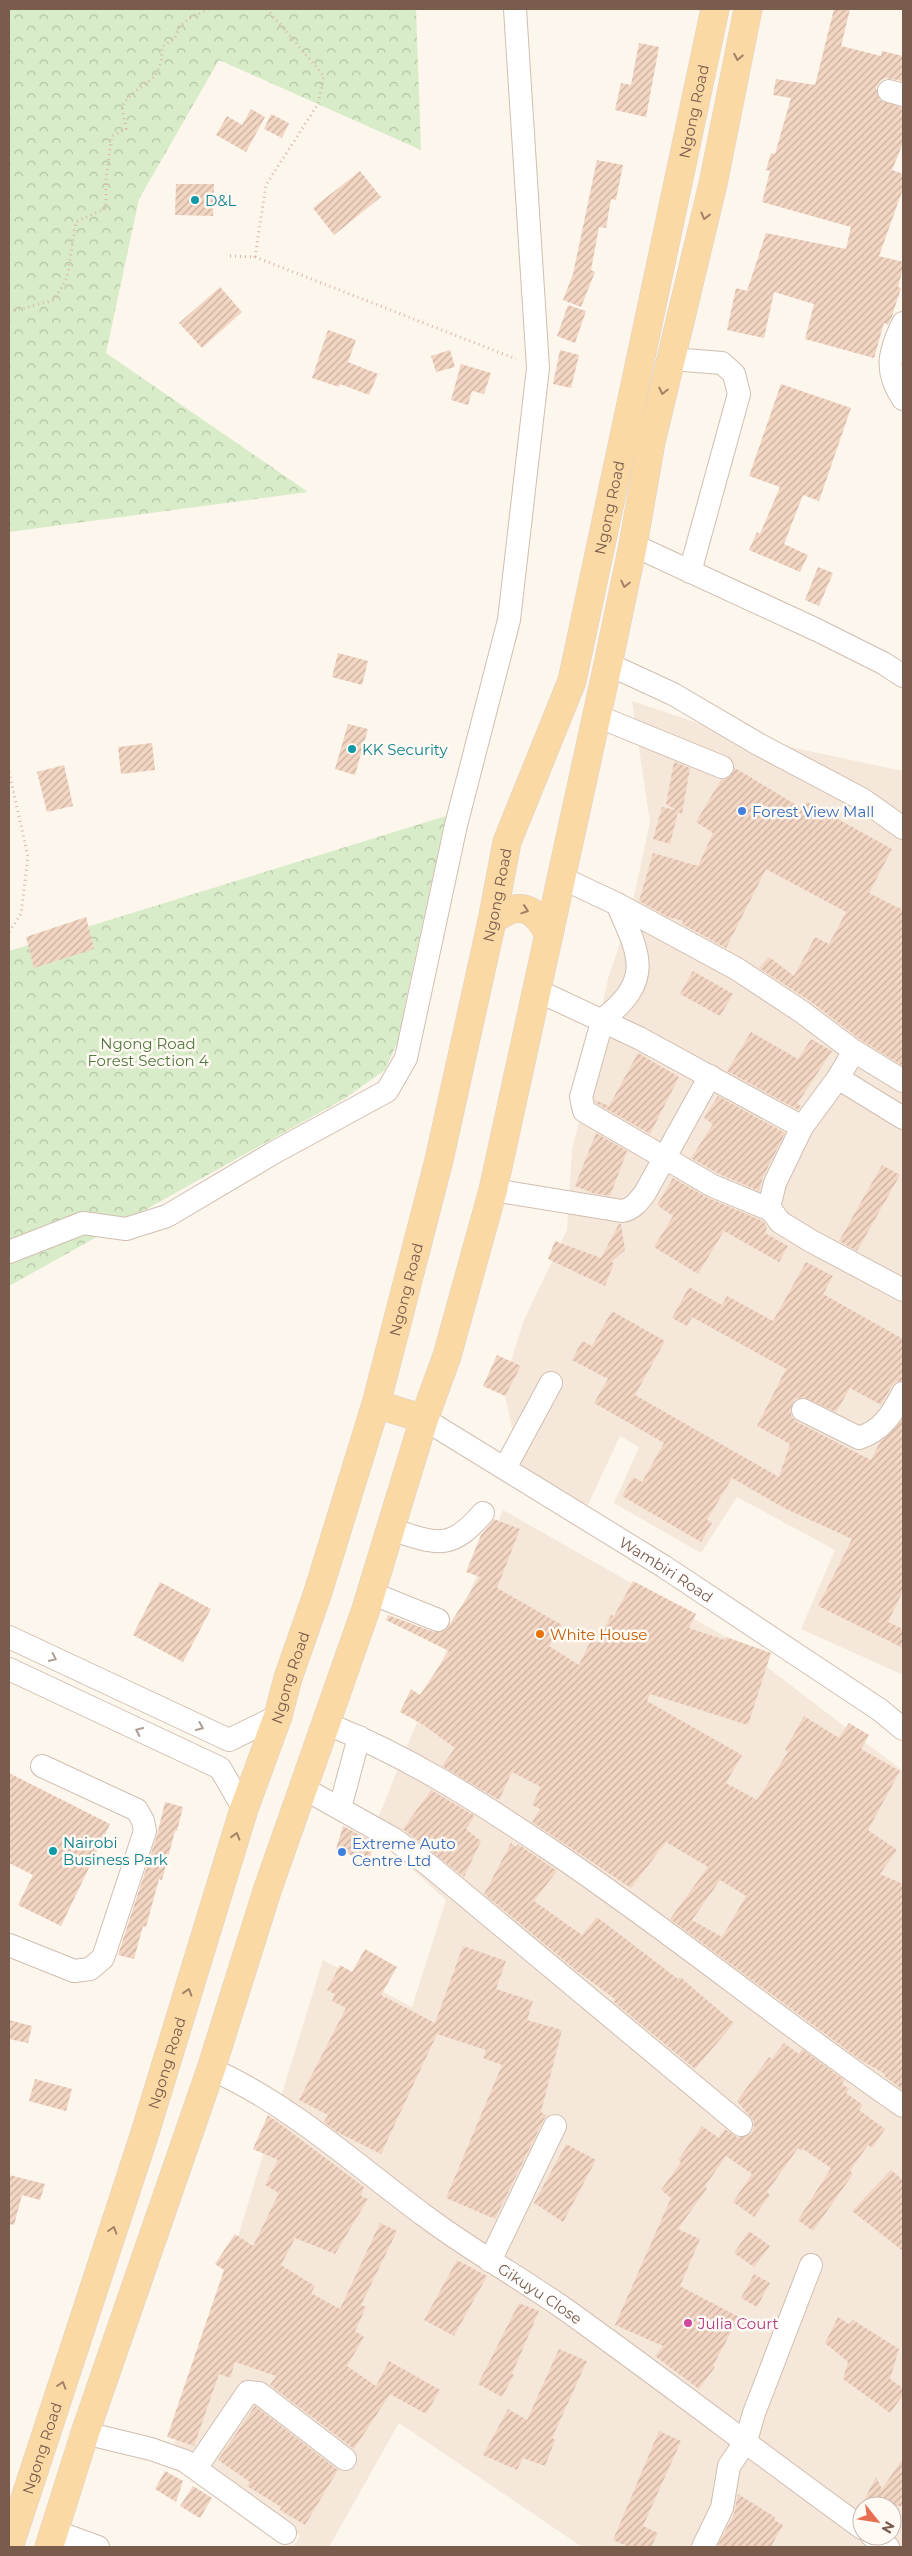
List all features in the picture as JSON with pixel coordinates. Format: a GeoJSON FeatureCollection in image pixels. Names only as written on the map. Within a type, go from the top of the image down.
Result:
{"type":"FeatureCollection","features":[{"type":"Feature","properties":{"kind":"main road","name":"Ngong Road"},"geometry":{"type":"LineString","coordinates":[[9,2547],[144,2136],[244,1809],[278,1716],[288,1678],[318,1592],[376,1404],[439,1160],[492,921],[507,842],[572,681],[715,9]]}},
{"type":"Feature","properties":{"kind":"main road","name":"Ngong Road"},"geometry":{"type":"LineString","coordinates":[[51,2539],[211,2069],[303,1788],[371,1593],[424,1419],[447,1356],[493,1190],[608,664],[633,545],[651,442],[713,184],[748,9]]}},
{"type":"Feature","properties":{"kind":"main road"},"geometry":{"type":"LineString","coordinates":[[492,921],[504,911],[516,907],[527,909],[542,921],[549,935]]}},
{"type":"Feature","properties":{"kind":"main road"},"geometry":{"type":"LineString","coordinates":[[376,1404],[424,1419]]}},
{"type":"Feature","properties":{"kind":"street"},"geometry":{"type":"LineString","coordinates":[[9,1252],[83,1222],[126,1229],[166,1216],[387,1091],[406,1058],[456,825],[509,620],[538,368],[515,9]]}},
{"type":"Feature","properties":{"kind":"street"},"geometry":{"type":"LineString","coordinates":[[903,323],[893,345],[890,364],[893,384],[903,399]]}},
{"type":"Feature","properties":{"kind":"street"},"geometry":{"type":"LineString","coordinates":[[672,359],[722,363],[734,374],[739,394],[690,572]]}},
{"type":"Feature","properties":{"kind":"street"},"geometry":{"type":"LineString","coordinates":[[633,545],[825,634],[903,676]]}},
{"type":"Feature","properties":{"kind":"street"},"geometry":{"type":"LineString","coordinates":[[608,664],[673,694],[758,744],[862,799],[903,828]]}},
{"type":"Feature","properties":{"kind":"street"},"geometry":{"type":"LineString","coordinates":[[597,716],[722,767]]}},
{"type":"Feature","properties":{"kind":"street"},"geometry":{"type":"LineString","coordinates":[[562,878],[617,904],[737,969],[789,1003],[854,1051],[903,1081]]}},
{"type":"Feature","properties":{"kind":"street"},"geometry":{"type":"LineString","coordinates":[[617,904],[638,952],[638,970],[624,1001],[602,1021],[581,1097],[584,1111],[713,1186],[772,1210]]}},
{"type":"Feature","properties":{"kind":"street"},"geometry":{"type":"LineString","coordinates":[[536,990],[710,1076],[802,1127]]}},
{"type":"Feature","properties":{"kind":"street"},"geometry":{"type":"LineString","coordinates":[[854,1051],[838,1078],[802,1127],[775,1183],[768,1207],[780,1222],[811,1241],[903,1290]]}},
{"type":"Feature","properties":{"kind":"street"},"geometry":{"type":"LineString","coordinates":[[493,1190],[622,1211],[629,1210],[636,1205],[645,1193],[710,1076]]}},
{"type":"Feature","properties":{"kind":"street"},"geometry":{"type":"LineString","coordinates":[[838,1078],[903,1118]]}},
{"type":"Feature","properties":{"kind":"street"},"geometry":{"type":"LineString","coordinates":[[505,1468],[551,1383]]}},
{"type":"Feature","properties":{"kind":"street"},"geometry":{"type":"LineString","coordinates":[[803,1410],[859,1438],[873,1434],[883,1425],[903,1393]]}},
{"type":"Feature","properties":{"kind":"street","name":"Wambiri Road"},"geometry":{"type":"LineString","coordinates":[[424,1419],[760,1629],[880,1710],[903,1729]]}},
{"type":"Feature","properties":{"kind":"street"},"geometry":{"type":"LineString","coordinates":[[389,1529],[436,1542],[456,1539],[483,1514]]}},
{"type":"Feature","properties":{"kind":"street"},"geometry":{"type":"LineString","coordinates":[[371,1593],[438,1620]]}},
{"type":"Feature","properties":{"kind":"street"},"geometry":{"type":"LineString","coordinates":[[9,1637],[229,1740],[278,1716]]}},
{"type":"Feature","properties":{"kind":"street"},"geometry":{"type":"LineString","coordinates":[[9,1670],[220,1768],[244,1809]]}},
{"type":"Feature","properties":{"kind":"street"},"geometry":{"type":"LineString","coordinates":[[325,1724],[359,1737],[428,1770],[528,1835],[619,1897],[853,2072],[903,2106]]}},
{"type":"Feature","properties":{"kind":"street"},"geometry":{"type":"LineString","coordinates":[[340,1808],[359,1737]]}},
{"type":"Feature","properties":{"kind":"street"},"geometry":{"type":"LineString","coordinates":[[9,1945],[74,1971],[90,1969],[103,1958],[145,1831],[143,1821],[137,1810],[42,1766]]}},
{"type":"Feature","properties":{"kind":"street"},"geometry":{"type":"LineString","coordinates":[[303,1788],[394,1840],[430,1866],[741,2125]]}},
{"type":"Feature","properties":{"kind":"street","name":"Gikuyu Close"},"geometry":{"type":"LineString","coordinates":[[211,2069],[241,2082],[317,2134],[426,2217],[559,2306],[746,2441],[852,2520]]}},
{"type":"Feature","properties":{"kind":"street"},"geometry":{"type":"LineString","coordinates":[[490,2260],[555,2126]]}},
{"type":"Feature","properties":{"kind":"street"},"geometry":{"type":"LineString","coordinates":[[703,2547],[722,2508],[729,2466],[746,2441],[754,2413],[811,2265]]}},
{"type":"Feature","properties":{"kind":"street"},"geometry":{"type":"LineString","coordinates":[[196,2468],[248,2392],[259,2393],[345,2459]]}},
{"type":"Feature","properties":{"kind":"street"},"geometry":{"type":"LineString","coordinates":[[86,2433],[168,2454],[196,2468],[286,2534]]}},
{"type":"Feature","properties":{"kind":"street"},"geometry":{"type":"LineString","coordinates":[[51,2539],[98,2547]]}},
{"type":"Feature","properties":{"kind":"path"},"geometry":{"type":"LineString","coordinates":[[9,312],[54,300],[66,278],[76,222],[106,208],[106,179],[112,136],[126,129],[122,106],[129,96],[138,91],[146,81],[158,74],[162,64],[162,47],[175,38],[179,27],[209,9]]}},
{"type":"Feature","properties":{"kind":"path"},"geometry":{"type":"LineString","coordinates":[[255,257],[266,185],[318,104],[324,76],[267,9]]}},
{"type":"Feature","properties":{"kind":"path"},"geometry":{"type":"LineString","coordinates":[[230,256],[255,257],[538,368]]}},
{"type":"Feature","properties":{"kind":"path"},"geometry":{"type":"LineString","coordinates":[[9,772],[28,856],[21,914],[9,932]]}},
{"type":"Feature","properties":{"kind":"shaded area"},"geometry":{"type":"Polygon","coordinates":[[[632,701],[734,735],[903,771],[903,1675],[801,1629],[835,1550],[737,1497],[701,1553],[614,1503],[639,1447],[620,1436],[587,1507],[522,1475],[503,1386],[524,1320],[567,1230],[572,1149],[592,1073],[601,1011],[609,975],[630,915],[650,822],[632,701]]]}},
{"type":"Feature","properties":{"kind":"shaded area"},"geometry":{"type":"Polygon","coordinates":[[[503,1510],[733,1641],[903,1771],[903,2547],[582,2547],[399,2423],[329,2547],[293,2547],[300,2536],[174,2445],[323,1960],[412,2007],[446,1900],[372,1833],[503,1510]]]}},
{"type":"Feature","properties":{"kind":"green space"},"geometry":{"type":"Polygon","coordinates":[[[9,9],[416,9],[421,150],[219,60],[139,199],[106,353],[308,492],[9,532],[9,9]]]}},
{"type":"Feature","properties":{"kind":"green space","name":"Ngong Road Forest Section 4"},"geometry":{"type":"Polygon","coordinates":[[[446,816],[404,1009],[409,1016],[385,1070],[344,1099],[9,1286],[9,951],[446,816]]]}},
{"type":"Feature","properties":{"kind":"building"},"geometry":{"type":"Polygon","coordinates":[[[834,9],[850,9],[841,46],[881,56],[882,51],[903,56],[903,81],[886,78],[880,81],[876,88],[880,100],[903,108],[903,143],[892,170],[903,174],[903,189],[879,256],[903,262],[903,268],[898,287],[901,288],[892,316],[888,325],[884,323],[874,358],[805,339],[814,304],[774,292],[764,338],[727,330],[736,288],[747,291],[766,233],[846,249],[851,227],[762,202],[770,171],[766,170],[771,153],[775,154],[791,98],[773,95],[776,79],[815,85],[834,9]]]}},
{"type":"Feature","properties":{"kind":"building"},"geometry":{"type":"Polygon","coordinates":[[[639,43],[659,47],[646,117],[615,110],[621,83],[631,85],[639,43]]]}},
{"type":"Feature","properties":{"kind":"building"},"geometry":{"type":"Polygon","coordinates":[[[251,109],[265,117],[246,152],[216,135],[227,116],[242,125],[251,109]]]}},
{"type":"Feature","properties":{"kind":"building"},"geometry":{"type":"Polygon","coordinates":[[[271,114],[289,123],[282,138],[264,129],[271,114]]]}},
{"type":"Feature","properties":{"kind":"building"},"geometry":{"type":"Polygon","coordinates":[[[597,160],[623,165],[616,200],[611,199],[606,228],[599,227],[591,270],[595,272],[581,307],[563,300],[573,274],[597,160]]]}},
{"type":"Feature","properties":{"kind":"building"},"geometry":{"type":"Polygon","coordinates":[[[360,171],[381,197],[334,235],[313,208],[360,171]]]}},
{"type":"Feature","properties":{"kind":"building","name":"D&L"},"geometry":{"type":"Polygon","coordinates":[[[176,184],[214,184],[213,216],[175,215],[176,184]]]}},
{"type":"Feature","properties":{"kind":"building"},"geometry":{"type":"Polygon","coordinates":[[[220,287],[242,312],[202,348],[179,323],[220,287]]]}},
{"type":"Feature","properties":{"kind":"building"},"geometry":{"type":"Polygon","coordinates":[[[568,305],[586,311],[575,343],[557,336],[568,305]]]}},
{"type":"Feature","properties":{"kind":"building"},"geometry":{"type":"Polygon","coordinates":[[[328,330],[356,340],[348,362],[378,374],[369,395],[340,384],[339,387],[312,378],[328,330]]]}},
{"type":"Feature","properties":{"kind":"building"},"geometry":{"type":"Polygon","coordinates":[[[450,350],[455,367],[436,372],[431,356],[450,350]]]}},
{"type":"Feature","properties":{"kind":"building"},"geometry":{"type":"Polygon","coordinates":[[[560,350],[579,355],[571,388],[553,384],[560,350]]]}},
{"type":"Feature","properties":{"kind":"building"},"geometry":{"type":"Polygon","coordinates":[[[461,364],[491,373],[484,394],[472,391],[468,405],[451,400],[461,364]]]}},
{"type":"Feature","properties":{"kind":"building"},"geometry":{"type":"Polygon","coordinates":[[[781,384],[851,408],[819,501],[803,495],[784,544],[808,555],[800,572],[749,550],[757,532],[760,534],[780,487],[749,476],[781,384]]]}},
{"type":"Feature","properties":{"kind":"building"},"geometry":{"type":"Polygon","coordinates":[[[818,567],[833,573],[819,606],[805,600],[818,567]]]}},
{"type":"Feature","properties":{"kind":"building"},"geometry":{"type":"Polygon","coordinates":[[[338,653],[368,661],[362,685],[332,677],[338,653]]]}},
{"type":"Feature","properties":{"kind":"building","name":"KK Security"},"geometry":{"type":"Polygon","coordinates":[[[348,724],[368,729],[355,775],[335,769],[348,724]]]}},
{"type":"Feature","properties":{"kind":"building"},"geometry":{"type":"Polygon","coordinates":[[[152,743],[155,770],[121,774],[118,747],[152,743]]]}},
{"type":"Feature","properties":{"kind":"building"},"geometry":{"type":"Polygon","coordinates":[[[674,762],[690,768],[682,814],[678,812],[670,844],[653,839],[662,807],[676,810],[666,804],[674,762]]]}},
{"type":"Feature","properties":{"kind":"building"},"geometry":{"type":"Polygon","coordinates":[[[64,765],[73,806],[47,812],[37,772],[64,765]]]}},
{"type":"Feature","properties":{"kind":"building"},"geometry":{"type":"Polygon","coordinates":[[[735,768],[803,809],[807,802],[892,849],[869,893],[903,910],[903,1066],[861,1040],[810,1001],[759,968],[769,957],[794,976],[815,937],[829,944],[846,912],[766,869],[726,948],[682,924],[683,921],[668,917],[639,901],[653,853],[698,866],[713,833],[696,822],[721,780],[730,777],[735,768]]]}},
{"type":"Feature","properties":{"kind":"building"},"geometry":{"type":"Polygon","coordinates":[[[86,917],[94,949],[34,968],[26,937],[86,917]]]}},
{"type":"Feature","properties":{"kind":"building"},"geometry":{"type":"Polygon","coordinates":[[[693,971],[733,994],[720,1016],[680,994],[693,971]]]}},
{"type":"Feature","properties":{"kind":"building"},"geometry":{"type":"Polygon","coordinates":[[[751,1032],[798,1059],[811,1039],[832,1051],[797,1104],[801,1106],[798,1110],[727,1071],[751,1032]]]}},
{"type":"Feature","properties":{"kind":"building"},"geometry":{"type":"Polygon","coordinates":[[[638,1053],[679,1077],[650,1134],[596,1103],[595,1100],[609,1106],[638,1053]]]}},
{"type":"Feature","properties":{"kind":"building"},"geometry":{"type":"Polygon","coordinates":[[[718,1096],[785,1133],[763,1177],[759,1191],[719,1174],[691,1158],[713,1124],[704,1118],[718,1096]]]}},
{"type":"Feature","properties":{"kind":"building"},"geometry":{"type":"Polygon","coordinates":[[[596,1133],[627,1151],[610,1196],[593,1193],[575,1186],[596,1133]]]}},
{"type":"Feature","properties":{"kind":"building"},"geometry":{"type":"Polygon","coordinates":[[[882,1165],[900,1175],[857,1251],[839,1241],[882,1165]]]}},
{"type":"Feature","properties":{"kind":"building"},"geometry":{"type":"Polygon","coordinates":[[[673,1178],[708,1198],[763,1221],[767,1227],[765,1233],[788,1246],[779,1262],[724,1231],[698,1274],[654,1247],[673,1216],[657,1205],[673,1178]]]}},
{"type":"Feature","properties":{"kind":"building"},"geometry":{"type":"Polygon","coordinates":[[[619,1224],[621,1224],[625,1250],[611,1262],[614,1263],[605,1286],[548,1259],[555,1241],[601,1258],[619,1224]]]}},
{"type":"Feature","properties":{"kind":"building"},"geometry":{"type":"Polygon","coordinates":[[[806,1262],[833,1276],[823,1294],[903,1339],[903,1380],[896,1382],[892,1386],[881,1405],[850,1388],[836,1412],[803,1397],[795,1399],[790,1410],[792,1417],[797,1422],[871,1460],[880,1442],[903,1419],[903,1591],[888,1622],[903,1629],[903,1648],[818,1606],[852,1539],[784,1508],[732,1478],[707,1520],[712,1523],[701,1542],[622,1496],[633,1477],[642,1482],[664,1443],[594,1403],[608,1379],[572,1360],[582,1341],[592,1346],[612,1311],[665,1341],[635,1395],[779,1477],[790,1444],[757,1426],[786,1369],[692,1317],[687,1326],[672,1318],[689,1287],[722,1305],[727,1296],[773,1321],[806,1262]]]}},
{"type":"Feature","properties":{"kind":"building"},"geometry":{"type":"Polygon","coordinates":[[[497,1355],[521,1366],[505,1396],[483,1386],[497,1355]]]}},
{"type":"Feature","properties":{"kind":"building"},"geometry":{"type":"Polygon","coordinates":[[[494,1519],[520,1529],[497,1588],[562,1625],[549,1646],[579,1665],[591,1640],[598,1643],[611,1615],[614,1616],[633,1581],[696,1614],[689,1628],[725,1640],[726,1637],[771,1653],[748,1725],[650,1694],[647,1701],[742,1755],[726,1783],[757,1800],[788,1752],[785,1750],[804,1716],[839,1738],[849,1723],[869,1735],[861,1749],[900,1771],[868,1830],[897,1850],[880,1874],[903,1884],[903,2090],[884,2076],[885,2074],[859,2059],[670,1919],[708,1867],[666,1842],[631,1888],[532,1822],[540,1809],[532,1805],[541,1787],[512,1772],[499,1800],[442,1766],[455,1748],[422,1724],[400,1712],[411,1689],[420,1695],[449,1651],[386,1620],[388,1615],[434,1632],[446,1630],[480,1577],[466,1572],[481,1535],[494,1519]],[[720,1880],[692,1920],[722,1937],[746,1896],[720,1880]]]}},
{"type":"Feature","properties":{"kind":"building"},"geometry":{"type":"Polygon","coordinates":[[[160,1582],[211,1609],[183,1662],[133,1635],[160,1582]]]}},
{"type":"Feature","properties":{"kind":"building","name":"Nairobi Business Park"},"geometry":{"type":"Polygon","coordinates":[[[9,1773],[110,1824],[61,1926],[18,1905],[33,1875],[9,1863],[9,1773]]]}},
{"type":"Feature","properties":{"kind":"building"},"geometry":{"type":"Polygon","coordinates":[[[431,1790],[475,1816],[466,1829],[481,1841],[464,1877],[403,1829],[431,1790]]]}},
{"type":"Feature","properties":{"kind":"building"},"geometry":{"type":"Polygon","coordinates":[[[165,1802],[183,1807],[162,1880],[159,1879],[146,1927],[143,1926],[134,1959],[118,1955],[157,1835],[165,1802]]]}},
{"type":"Feature","properties":{"kind":"building"},"geometry":{"type":"Polygon","coordinates":[[[343,1826],[375,1843],[368,1862],[336,1849],[343,1826]]]}},
{"type":"Feature","properties":{"kind":"building"},"geometry":{"type":"Polygon","coordinates":[[[511,1843],[516,1847],[518,1844],[557,1871],[534,1901],[582,1935],[597,1917],[678,1979],[680,1977],[734,2023],[695,2069],[614,2002],[615,1999],[577,1971],[484,1894],[511,1843]]]}},
{"type":"Feature","properties":{"kind":"building"},"geometry":{"type":"Polygon","coordinates":[[[463,1946],[506,1961],[496,1989],[533,2001],[527,2020],[562,2030],[541,2112],[546,2115],[495,2219],[446,2198],[502,2065],[483,2058],[486,2050],[437,2034],[381,2154],[337,2132],[324,2122],[328,2115],[299,2100],[346,2008],[332,2001],[335,1994],[327,1990],[340,1965],[352,1972],[365,1949],[397,1967],[381,1995],[435,2023],[463,1946]]]}},
{"type":"Feature","properties":{"kind":"building"},"geometry":{"type":"Polygon","coordinates":[[[9,2020],[32,2026],[28,2043],[9,2039],[9,2020]]]}},
{"type":"Feature","properties":{"kind":"building"},"geometry":{"type":"Polygon","coordinates":[[[784,2043],[799,2054],[802,2049],[844,2080],[842,2084],[849,2089],[846,2093],[863,2105],[859,2110],[885,2129],[872,2148],[868,2145],[850,2171],[853,2174],[813,2231],[798,2220],[831,2168],[803,2149],[802,2151],[798,2148],[767,2192],[770,2195],[754,2217],[733,2202],[752,2174],[726,2156],[705,2186],[707,2188],[678,2229],[700,2239],[680,2286],[739,2317],[713,2366],[715,2367],[699,2389],[655,2356],[663,2346],[615,2325],[671,2198],[661,2190],[681,2162],[678,2160],[702,2126],[719,2138],[725,2129],[738,2138],[751,2134],[754,2128],[753,2120],[737,2101],[769,2057],[772,2059],[784,2043]]]}},
{"type":"Feature","properties":{"kind":"building"},"geometry":{"type":"Polygon","coordinates":[[[35,2079],[72,2089],[66,2111],[29,2101],[35,2079]]]}},
{"type":"Feature","properties":{"kind":"building"},"geometry":{"type":"Polygon","coordinates":[[[268,2115],[364,2187],[361,2196],[368,2199],[335,2254],[295,2238],[281,2265],[315,2286],[311,2293],[340,2309],[380,2223],[397,2231],[361,2305],[366,2307],[355,2331],[364,2337],[347,2366],[376,2386],[389,2361],[440,2390],[426,2414],[390,2394],[354,2449],[270,2385],[276,2376],[235,2362],[230,2378],[219,2374],[194,2446],[167,2437],[224,2270],[215,2264],[235,2234],[253,2246],[279,2193],[265,2185],[278,2160],[253,2149],[268,2115]]]}},
{"type":"Feature","properties":{"kind":"building"},"geometry":{"type":"Polygon","coordinates":[[[566,2144],[596,2160],[563,2222],[534,2203],[566,2144]]]}},
{"type":"Feature","properties":{"kind":"building"},"geometry":{"type":"Polygon","coordinates":[[[891,2170],[903,2180],[903,2251],[852,2211],[891,2170]]]}},
{"type":"Feature","properties":{"kind":"building"},"geometry":{"type":"Polygon","coordinates":[[[9,2175],[45,2184],[40,2200],[22,2195],[14,2225],[9,2224],[9,2175]]]}},
{"type":"Feature","properties":{"kind":"building"},"geometry":{"type":"Polygon","coordinates":[[[749,2231],[770,2246],[754,2267],[734,2253],[749,2231]]]}},
{"type":"Feature","properties":{"kind":"building"},"geometry":{"type":"Polygon","coordinates":[[[457,2260],[487,2276],[454,2336],[424,2320],[457,2260]]]}},
{"type":"Feature","properties":{"kind":"building"},"geometry":{"type":"Polygon","coordinates":[[[754,2274],[770,2283],[757,2307],[741,2298],[754,2274]]]}},
{"type":"Feature","properties":{"kind":"building"},"geometry":{"type":"Polygon","coordinates":[[[519,2303],[539,2311],[512,2374],[514,2375],[502,2397],[478,2384],[519,2303]]]}},
{"type":"Feature","properties":{"kind":"building"},"geometry":{"type":"Polygon","coordinates":[[[838,2317],[849,2324],[853,2320],[899,2349],[890,2379],[903,2388],[903,2395],[890,2413],[843,2379],[848,2362],[825,2343],[838,2317]]]}},
{"type":"Feature","properties":{"kind":"building"},"geometry":{"type":"Polygon","coordinates":[[[559,2349],[587,2361],[552,2438],[555,2440],[545,2466],[523,2458],[517,2470],[483,2455],[508,2409],[527,2420],[559,2349]]]}},
{"type":"Feature","properties":{"kind":"building"},"geometry":{"type":"Polygon","coordinates":[[[255,2406],[338,2470],[305,2525],[280,2510],[281,2507],[247,2486],[250,2482],[218,2460],[255,2406]]]}},
{"type":"Feature","properties":{"kind":"building"},"geometry":{"type":"Polygon","coordinates":[[[659,2431],[681,2441],[643,2526],[658,2533],[651,2547],[629,2547],[613,2540],[659,2431]]]}},
{"type":"Feature","properties":{"kind":"building"},"geometry":{"type":"Polygon","coordinates":[[[903,2458],[903,2506],[902,2496],[866,2496],[876,2477],[882,2489],[903,2458]]]}},
{"type":"Feature","properties":{"kind":"building"},"geometry":{"type":"Polygon","coordinates":[[[165,2471],[183,2481],[176,2502],[155,2489],[165,2471]]]}},
{"type":"Feature","properties":{"kind":"building"},"geometry":{"type":"Polygon","coordinates":[[[193,2486],[212,2498],[200,2518],[180,2506],[193,2486]]]}},
{"type":"Feature","properties":{"kind":"building"},"geometry":{"type":"Polygon","coordinates":[[[738,2494],[775,2517],[774,2520],[783,2525],[771,2547],[722,2547],[718,2545],[734,2514],[738,2494]]]}},
{"type":"Feature","properties":{"kind":"place","name":"D&L"},"geometry":{"type":"Point","coordinates":[195,200]}},
{"type":"Feature","properties":{"kind":"place","name":"KK Security"},"geometry":{"type":"Point","coordinates":[352,749]}},
{"type":"Feature","properties":{"kind":"place","name":"Forest View Mall"},"geometry":{"type":"Point","coordinates":[742,811]}},
{"type":"Feature","properties":{"kind":"place","name":"White House"},"geometry":{"type":"Point","coordinates":[540,1634]}},
{"type":"Feature","properties":{"kind":"place","name":"Nairobi Business Park"},"geometry":{"type":"Point","coordinates":[53,1851]}},
{"type":"Feature","properties":{"kind":"place","name":"Extreme Auto Centre Ltd"},"geometry":{"type":"Point","coordinates":[342,1852]}},
{"type":"Feature","properties":{"kind":"place","name":"Julia Court"},"geometry":{"type":"Point","coordinates":[688,2323]}}]}
